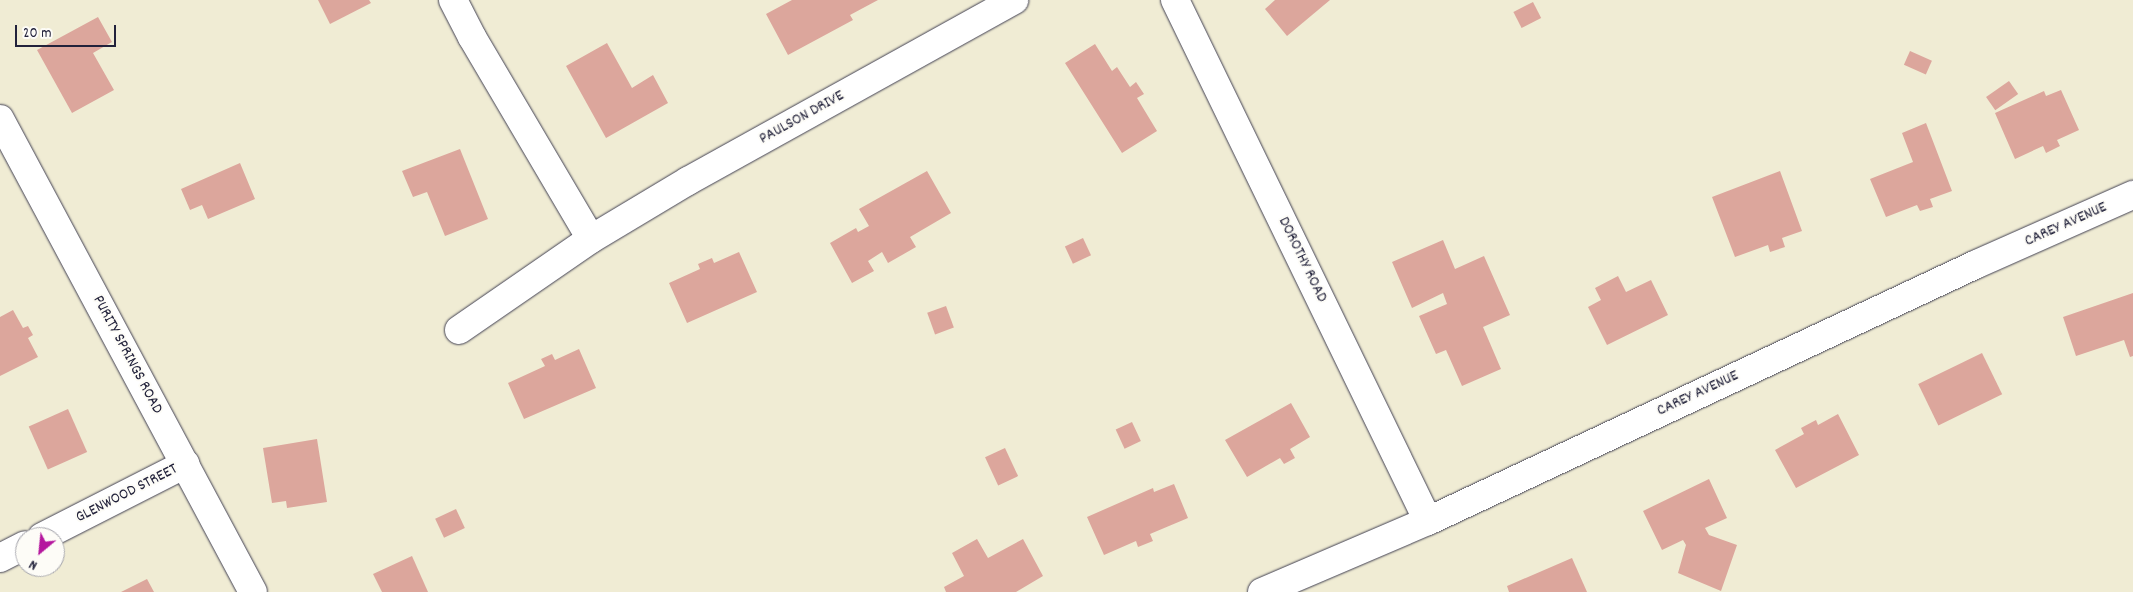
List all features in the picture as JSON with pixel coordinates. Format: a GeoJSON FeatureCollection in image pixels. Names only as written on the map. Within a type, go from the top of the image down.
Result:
{"type":"FeatureCollection","features":[{"type":"Feature","properties":{"kind":"street"},"geometry":{"type":"LineString","coordinates":[[453,0],[472,37],[591,239]]}},
{"type":"Feature","properties":{"kind":"street","name":"PAULSON DRIVE"},"geometry":{"type":"LineString","coordinates":[[459,330],[591,239],[688,181],[1014,0]]}},
{"type":"Feature","properties":{"kind":"street","name":"DOROTHY ROAD"},"geometry":{"type":"LineString","coordinates":[[1175,0],[1428,521]]}},
{"type":"Feature","properties":{"kind":"street","name":"PURITY SPRINGS ROAD"},"geometry":{"type":"LineString","coordinates":[[0,119],[253,592]]}},
{"type":"Feature","properties":{"kind":"street","name":"CAREY AVENUE"},"geometry":{"type":"LineString","coordinates":[[1262,592],[1428,521],[1976,264],[2133,195]]}},
{"type":"Feature","properties":{"kind":"street","name":"GLENWOOD STREET"},"geometry":{"type":"LineString","coordinates":[[62,527],[185,464]]}},
{"type":"Feature","properties":{"kind":"street"},"geometry":{"type":"LineString","coordinates":[[0,558],[15,551]]}},
{"type":"Feature","properties":{"kind":"building"},"geometry":{"type":"Polygon","coordinates":[[[318,0],[369,0],[371,3],[330,24],[318,0]]]}},
{"type":"Feature","properties":{"kind":"building"},"geometry":{"type":"Polygon","coordinates":[[[792,0],[878,0],[850,15],[853,20],[788,55],[766,14],[792,0]]]}},
{"type":"Feature","properties":{"kind":"building"},"geometry":{"type":"Polygon","coordinates":[[[1275,0],[1330,0],[1287,36],[1265,9],[1275,0]]]}},
{"type":"Feature","properties":{"kind":"building"},"geometry":{"type":"Polygon","coordinates":[[[1533,2],[1541,18],[1522,28],[1513,12],[1533,2]]]}},
{"type":"Feature","properties":{"kind":"building"},"geometry":{"type":"Polygon","coordinates":[[[98,17],[112,42],[93,53],[114,90],[72,113],[37,50],[98,17]]]}},
{"type":"Feature","properties":{"kind":"building"},"geometry":{"type":"Polygon","coordinates":[[[607,43],[632,88],[653,75],[668,103],[606,138],[566,66],[607,43]]]}},
{"type":"Feature","properties":{"kind":"building"},"geometry":{"type":"Polygon","coordinates":[[[1095,44],[1112,71],[1117,67],[1130,87],[1136,82],[1144,94],[1137,98],[1157,131],[1122,153],[1065,63],[1095,44]]]}},
{"type":"Feature","properties":{"kind":"building"},"geometry":{"type":"Polygon","coordinates":[[[1910,51],[1932,61],[1926,74],[1904,65],[1910,51]]]}},
{"type":"Feature","properties":{"kind":"building"},"geometry":{"type":"Polygon","coordinates":[[[2009,81],[2018,94],[1995,110],[1986,97],[2009,81]]]}},
{"type":"Feature","properties":{"kind":"building"},"geometry":{"type":"Polygon","coordinates":[[[2061,90],[2079,130],[2057,140],[2060,146],[2046,153],[2043,146],[2015,159],[1995,113],[2044,91],[2046,96],[2061,90]]]}},
{"type":"Feature","properties":{"kind":"building"},"geometry":{"type":"Polygon","coordinates":[[[1926,123],[1952,191],[1930,199],[1933,207],[1920,211],[1917,205],[1886,217],[1870,179],[1913,162],[1902,133],[1926,123]]]}},
{"type":"Feature","properties":{"kind":"building"},"geometry":{"type":"Polygon","coordinates":[[[460,149],[488,219],[445,236],[427,192],[413,197],[402,171],[460,149]]]}},
{"type":"Feature","properties":{"kind":"building"},"geometry":{"type":"Polygon","coordinates":[[[240,163],[255,199],[208,219],[202,205],[190,210],[181,189],[240,163]]]}},
{"type":"Feature","properties":{"kind":"building"},"geometry":{"type":"Polygon","coordinates":[[[927,171],[951,213],[910,237],[916,247],[888,263],[882,252],[868,261],[874,271],[852,283],[830,243],[856,228],[858,232],[869,226],[859,209],[927,171]]]}},
{"type":"Feature","properties":{"kind":"building"},"geometry":{"type":"Polygon","coordinates":[[[1780,171],[1802,231],[1782,238],[1785,247],[1770,252],[1768,245],[1735,257],[1712,197],[1780,171]]]}},
{"type":"Feature","properties":{"kind":"building"},"geometry":{"type":"Polygon","coordinates":[[[1083,238],[1091,255],[1073,264],[1065,246],[1083,238]]]}},
{"type":"Feature","properties":{"kind":"building"},"geometry":{"type":"Polygon","coordinates":[[[1443,240],[1455,269],[1484,256],[1510,315],[1483,327],[1501,369],[1462,386],[1446,350],[1436,354],[1419,316],[1447,304],[1443,293],[1412,308],[1392,262],[1443,240]]]}},
{"type":"Feature","properties":{"kind":"building"},"geometry":{"type":"Polygon","coordinates":[[[739,252],[757,292],[687,323],[669,283],[700,269],[698,264],[712,258],[714,263],[739,252]]]}},
{"type":"Feature","properties":{"kind":"building"},"geometry":{"type":"Polygon","coordinates":[[[1618,276],[1626,292],[1651,280],[1668,315],[1607,345],[1588,307],[1601,300],[1595,288],[1618,276]]]}},
{"type":"Feature","properties":{"kind":"building"},"geometry":{"type":"Polygon","coordinates":[[[2133,293],[2133,356],[2130,357],[2124,340],[2076,356],[2063,317],[2133,293]]]}},
{"type":"Feature","properties":{"kind":"building"},"geometry":{"type":"Polygon","coordinates":[[[946,306],[954,328],[935,334],[927,313],[946,306]]]}},
{"type":"Feature","properties":{"kind":"building"},"geometry":{"type":"Polygon","coordinates":[[[13,310],[23,328],[28,326],[33,335],[28,338],[38,357],[0,376],[0,317],[13,310]]]}},
{"type":"Feature","properties":{"kind":"building"},"geometry":{"type":"Polygon","coordinates":[[[579,349],[596,388],[524,419],[508,383],[545,366],[541,359],[552,354],[555,360],[579,349]]]}},
{"type":"Feature","properties":{"kind":"building"},"geometry":{"type":"Polygon","coordinates":[[[1982,353],[2002,394],[1938,425],[1918,384],[1982,353]]]}},
{"type":"Feature","properties":{"kind":"building"},"geometry":{"type":"Polygon","coordinates":[[[1291,403],[1310,437],[1290,449],[1295,458],[1284,464],[1280,458],[1247,477],[1225,440],[1291,403]]]}},
{"type":"Feature","properties":{"kind":"building"},"geometry":{"type":"Polygon","coordinates":[[[68,409],[87,452],[48,469],[29,426],[68,409]]]}},
{"type":"Feature","properties":{"kind":"building"},"geometry":{"type":"Polygon","coordinates":[[[1838,414],[1859,455],[1796,488],[1775,450],[1804,434],[1801,428],[1816,420],[1818,425],[1838,414]]]}},
{"type":"Feature","properties":{"kind":"building"},"geometry":{"type":"Polygon","coordinates":[[[1132,422],[1141,441],[1125,449],[1116,430],[1132,422]]]}},
{"type":"Feature","properties":{"kind":"building"},"geometry":{"type":"Polygon","coordinates":[[[317,439],[327,502],[287,508],[286,501],[272,503],[263,448],[317,439]]]}},
{"type":"Feature","properties":{"kind":"building"},"geometry":{"type":"Polygon","coordinates":[[[1005,448],[1018,476],[998,485],[985,457],[1005,448]]]}},
{"type":"Feature","properties":{"kind":"building"},"geometry":{"type":"Polygon","coordinates":[[[1709,479],[1727,518],[1705,528],[1709,535],[1737,545],[1721,591],[1678,573],[1686,545],[1683,540],[1662,550],[1643,511],[1709,479]]]}},
{"type":"Feature","properties":{"kind":"building"},"geometry":{"type":"Polygon","coordinates":[[[1174,484],[1188,518],[1150,534],[1153,541],[1138,547],[1136,541],[1104,555],[1087,517],[1153,488],[1154,492],[1174,484]]]}},
{"type":"Feature","properties":{"kind":"building"},"geometry":{"type":"Polygon","coordinates":[[[456,509],[465,528],[444,538],[435,519],[456,509]]]}},
{"type":"Feature","properties":{"kind":"building"},"geometry":{"type":"Polygon","coordinates":[[[977,539],[988,558],[1023,539],[1043,576],[1016,592],[946,592],[944,587],[964,576],[952,553],[977,539]]]}},
{"type":"Feature","properties":{"kind":"building"},"geometry":{"type":"Polygon","coordinates":[[[412,556],[428,592],[382,592],[373,574],[412,556]]]}},
{"type":"Feature","properties":{"kind":"building"},"geometry":{"type":"Polygon","coordinates":[[[1572,558],[1587,592],[1509,592],[1507,586],[1572,558]]]}},
{"type":"Feature","properties":{"kind":"building"},"geometry":{"type":"Polygon","coordinates":[[[147,579],[154,592],[121,592],[147,579]]]}}]}
